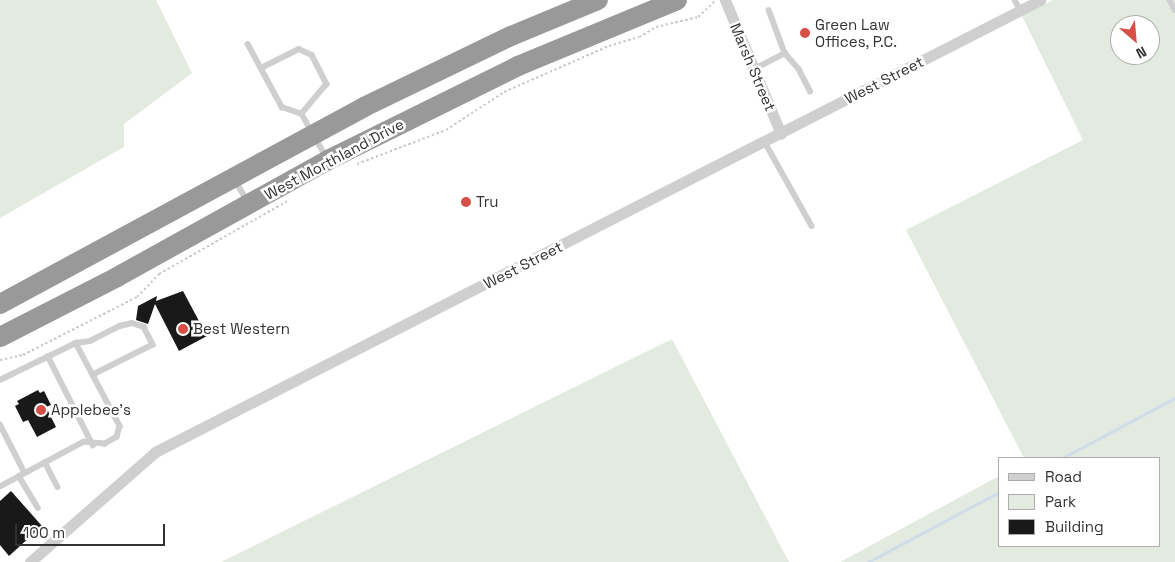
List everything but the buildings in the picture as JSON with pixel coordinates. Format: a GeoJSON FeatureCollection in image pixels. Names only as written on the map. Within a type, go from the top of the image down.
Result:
{"type":"FeatureCollection","features":[{"type":"Feature","properties":{"kind":"highway","name":"West Morthland Drive"},"geometry":{"type":"LineString","coordinates":[[0,304],[313,135],[442,69],[575,4],[598,0]]}},
{"type":"Feature","properties":{"kind":"highway","name":"West Morthland Drive"},"geometry":{"type":"LineString","coordinates":[[0,337],[328,160],[518,66],[677,0]]}},
{"type":"Feature","properties":{"kind":"street","name":"Marsh Street"},"geometry":{"type":"LineString","coordinates":[[725,0],[781,134]]}},
{"type":"Feature","properties":{"kind":"street","name":"West Street"},"geometry":{"type":"LineString","coordinates":[[30,562],[155,452],[781,134],[1018,5],[1040,0]]}},
{"type":"Feature","properties":{"kind":"lane"},"geometry":{"type":"LineString","coordinates":[[1170,0],[1175,10]]}},
{"type":"Feature","properties":{"kind":"lane"},"geometry":{"type":"LineString","coordinates":[[769,10],[785,53],[799,69],[810,91]]}},
{"type":"Feature","properties":{"kind":"lane"},"geometry":{"type":"LineString","coordinates":[[248,44],[282,107],[302,114],[328,160]]}},
{"type":"Feature","properties":{"kind":"lane"},"geometry":{"type":"LineString","coordinates":[[261,68],[299,48],[312,55],[327,84],[302,114]]}},
{"type":"Feature","properties":{"kind":"lane"},"geometry":{"type":"LineString","coordinates":[[754,69],[785,53]]}},
{"type":"Feature","properties":{"kind":"lane"},"geometry":{"type":"LineString","coordinates":[[765,142],[812,226]]}},
{"type":"Feature","properties":{"kind":"lane"},"geometry":{"type":"LineString","coordinates":[[234,179],[249,204]]}},
{"type":"Feature","properties":{"kind":"lane"},"geometry":{"type":"LineString","coordinates":[[0,380],[76,343],[90,341],[120,326],[132,323],[144,328],[153,345],[93,375]]}},
{"type":"Feature","properties":{"kind":"lane"},"geometry":{"type":"LineString","coordinates":[[0,487],[84,442],[93,445],[105,444],[117,437],[120,426],[76,343]]}},
{"type":"Feature","properties":{"kind":"lane"},"geometry":{"type":"LineString","coordinates":[[48,356],[93,445]]}},
{"type":"Feature","properties":{"kind":"lane"},"geometry":{"type":"LineString","coordinates":[[0,424],[26,473]]}},
{"type":"Feature","properties":{"kind":"lane"},"geometry":{"type":"LineString","coordinates":[[45,462],[58,487]]}},
{"type":"Feature","properties":{"kind":"lane"},"geometry":{"type":"LineString","coordinates":[[19,476],[38,508]]}},
{"type":"Feature","properties":{"kind":"path"},"geometry":{"type":"LineString","coordinates":[[356,164],[446,130],[504,92],[604,48],[639,38],[656,26],[698,16],[717,0]]}},
{"type":"Feature","properties":{"kind":"path"},"geometry":{"type":"LineString","coordinates":[[0,360],[23,356],[137,297],[159,274],[296,196]]}},
{"type":"Feature","properties":{"kind":"green space"},"geometry":{"type":"Polygon","coordinates":[[[0,0],[156,0],[192,73],[124,124],[124,147],[0,218],[0,0]]]}},
{"type":"Feature","properties":{"kind":"green space"},"geometry":{"type":"Polygon","coordinates":[[[1053,0],[1175,0],[1175,562],[840,562],[998,477],[998,547],[1160,547],[1160,457],[1023,457],[906,230],[1083,140],[1022,16],[1053,0]]]}},
{"type":"Feature","properties":{"kind":"green space"},"geometry":{"type":"Polygon","coordinates":[[[672,339],[789,562],[221,562],[672,339]]]}},
{"type":"Feature","properties":{"kind":"waterway"},"geometry":{"type":"LineString","coordinates":[[1064,457],[1175,398]]}},
{"type":"Feature","properties":{"kind":"waterway"},"geometry":{"type":"LineString","coordinates":[[868,562],[998,493]]}},
{"type":"Feature","properties":{"kind":"place","name":"Green Law Offices, P.C."},"geometry":{"type":"Point","coordinates":[805,33]}},
{"type":"Feature","properties":{"kind":"place","name":"Tru"},"geometry":{"type":"Point","coordinates":[466,202]}},
{"type":"Feature","properties":{"kind":"place","name":"Best Western"},"geometry":{"type":"Point","coordinates":[183,329]}},
{"type":"Feature","properties":{"kind":"place","name":"Applebee's"},"geometry":{"type":"Point","coordinates":[41,410]}}]}
